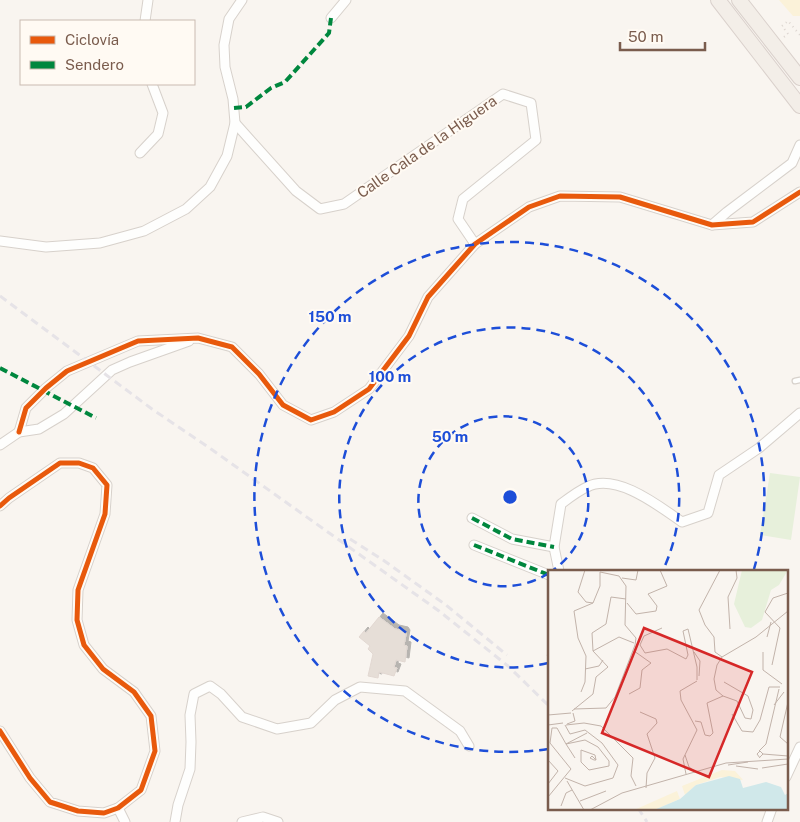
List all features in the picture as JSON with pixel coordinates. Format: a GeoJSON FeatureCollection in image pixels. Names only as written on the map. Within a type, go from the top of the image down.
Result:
{"type":"FeatureCollection","features":[{"type":"Feature","properties":{"kind":"main road"},"geometry":{"type":"LineString","coordinates":[[718,0],[800,106]]}},
{"type":"Feature","properties":{"kind":"main road"},"geometry":{"type":"LineString","coordinates":[[739,0],[800,78]]}},
{"type":"Feature","properties":{"kind":"street"},"geometry":{"type":"LineString","coordinates":[[145,20],[148,0]]}},
{"type":"Feature","properties":{"kind":"street"},"geometry":{"type":"LineString","coordinates":[[0,241],[46,247],[100,243],[144,231],[186,208],[210,187],[227,156],[236,124],[233,99],[225,67],[224,45],[229,19],[242,0]]}},
{"type":"Feature","properties":{"kind":"street"},"geometry":{"type":"LineString","coordinates":[[331,18],[346,0]]}},
{"type":"Feature","properties":{"kind":"street"},"geometry":{"type":"LineString","coordinates":[[140,153],[158,134],[163,113],[152,85]]}},
{"type":"Feature","properties":{"kind":"street","name":"Calle Cala de la Higuera"},"geometry":{"type":"LineString","coordinates":[[236,124],[296,190],[320,209],[344,204],[503,94],[531,103],[536,140],[463,199],[458,219],[475,244]]}},
{"type":"Feature","properties":{"kind":"street"},"geometry":{"type":"LineString","coordinates":[[712,225],[792,163],[800,145]]}},
{"type":"Feature","properties":{"kind":"street"},"geometry":{"type":"LineString","coordinates":[[19,432],[26,408],[67,371],[138,341],[198,338],[232,346],[259,374],[283,405],[311,420],[334,412],[369,390],[409,336],[428,297],[475,244],[529,207],[560,196],[620,197],[712,225],[753,222],[800,192]]}},
{"type":"Feature","properties":{"kind":"street"},"geometry":{"type":"LineString","coordinates":[[0,445],[19,432],[39,429],[64,414],[112,370],[198,338]]}},
{"type":"Feature","properties":{"kind":"street"},"geometry":{"type":"LineString","coordinates":[[559,570],[554,547],[561,504],[588,486],[608,482],[639,493],[682,522],[708,512],[719,475],[759,448],[800,413]]}},
{"type":"Feature","properties":{"kind":"street"},"geometry":{"type":"LineString","coordinates":[[0,506],[60,463],[79,463],[93,468],[107,485],[105,514],[78,590],[76,620],[84,646],[103,669],[134,692],[151,716],[155,752],[141,790],[118,808],[104,813],[78,811],[50,802],[30,778],[0,731]]}},
{"type":"Feature","properties":{"kind":"street"},"geometry":{"type":"LineString","coordinates":[[472,518],[512,539],[554,547]]}},
{"type":"Feature","properties":{"kind":"street"},"geometry":{"type":"LineString","coordinates":[[474,546],[548,575]]}},
{"type":"Feature","properties":{"kind":"street"},"geometry":{"type":"LineString","coordinates":[[175,822],[178,805],[190,769],[190,715],[194,694],[210,686],[221,694],[242,716],[277,730],[311,722],[335,700],[360,687],[405,691],[460,731],[469,746]]}},
{"type":"Feature","properties":{"kind":"street"},"geometry":{"type":"LineString","coordinates":[[788,773],[800,747]]}},
{"type":"Feature","properties":{"kind":"street"},"geometry":{"type":"LineString","coordinates":[[118,808],[125,822]]}},
{"type":"Feature","properties":{"kind":"street"},"geometry":{"type":"LineString","coordinates":[[767,822],[771,810]]}},
{"type":"Feature","properties":{"kind":"street"},"geometry":{"type":"LineString","coordinates":[[242,822],[263,817],[278,822]]}},
{"type":"Feature","properties":{"kind":"path"},"geometry":{"type":"LineString","coordinates":[[788,34],[782,26],[788,21],[800,35]]}},
{"type":"Feature","properties":{"kind":"green space"},"geometry":{"type":"Polygon","coordinates":[[[770,473],[800,477],[791,540],[760,535],[770,473]]]}},
{"type":"Feature","properties":{"kind":"sand"},"geometry":{"type":"Polygon","coordinates":[[[779,0],[800,0],[800,16],[793,16],[779,0]]]}},
{"type":"Feature","properties":{"kind":"building"},"geometry":{"type":"Polygon","coordinates":[[[379,617],[395,629],[404,631],[406,634],[404,645],[407,646],[405,662],[396,660],[394,667],[397,668],[394,676],[379,672],[378,678],[368,676],[373,654],[368,649],[370,646],[359,637],[364,631],[366,633],[379,617]]]}},
{"type":"Feature","properties":{"kind":"railway"},"geometry":{"type":"LineString","coordinates":[[0,296],[152,409],[439,611],[508,666],[548,705]]}},
{"type":"Feature","properties":{"kind":"railway"},"geometry":{"type":"LineString","coordinates":[[350,539],[446,605],[507,655]]}},
{"type":"Feature","properties":{"kind":"railway"},"geometry":{"type":"LineString","coordinates":[[639,810],[647,822]]}},
{"type":"Feature","properties":{"kind":"marked path"},"geometry":{"type":"LineString","coordinates":[[234,108],[246,107],[271,88],[285,82],[329,33],[331,18]]}},
{"type":"Feature","properties":{"kind":"marked path"},"geometry":{"type":"LineString","coordinates":[[0,368],[96,418]]}},
{"type":"Feature","properties":{"kind":"marked path"},"geometry":{"type":"LineString","coordinates":[[472,518],[512,539],[554,547]]}},
{"type":"Feature","properties":{"kind":"marked path"},"geometry":{"type":"LineString","coordinates":[[474,545],[548,575]]}},
{"type":"Feature","properties":{"kind":"cycle path"},"geometry":{"type":"LineString","coordinates":[[19,432],[26,408],[67,371],[138,341],[198,338],[232,347],[259,374],[283,405],[311,420],[334,412],[369,389],[409,336],[428,297],[475,244],[529,207],[560,196],[620,197],[712,225],[753,222],[800,192]]}},
{"type":"Feature","properties":{"kind":"cycle path"},"geometry":{"type":"LineString","coordinates":[[0,506],[60,463],[79,463],[93,468],[107,485],[105,514],[78,590],[77,620],[84,645],[103,669],[134,692],[151,716],[155,751],[141,790],[118,808],[104,813],[78,811],[50,802],[30,778],[0,731]]}}]}
